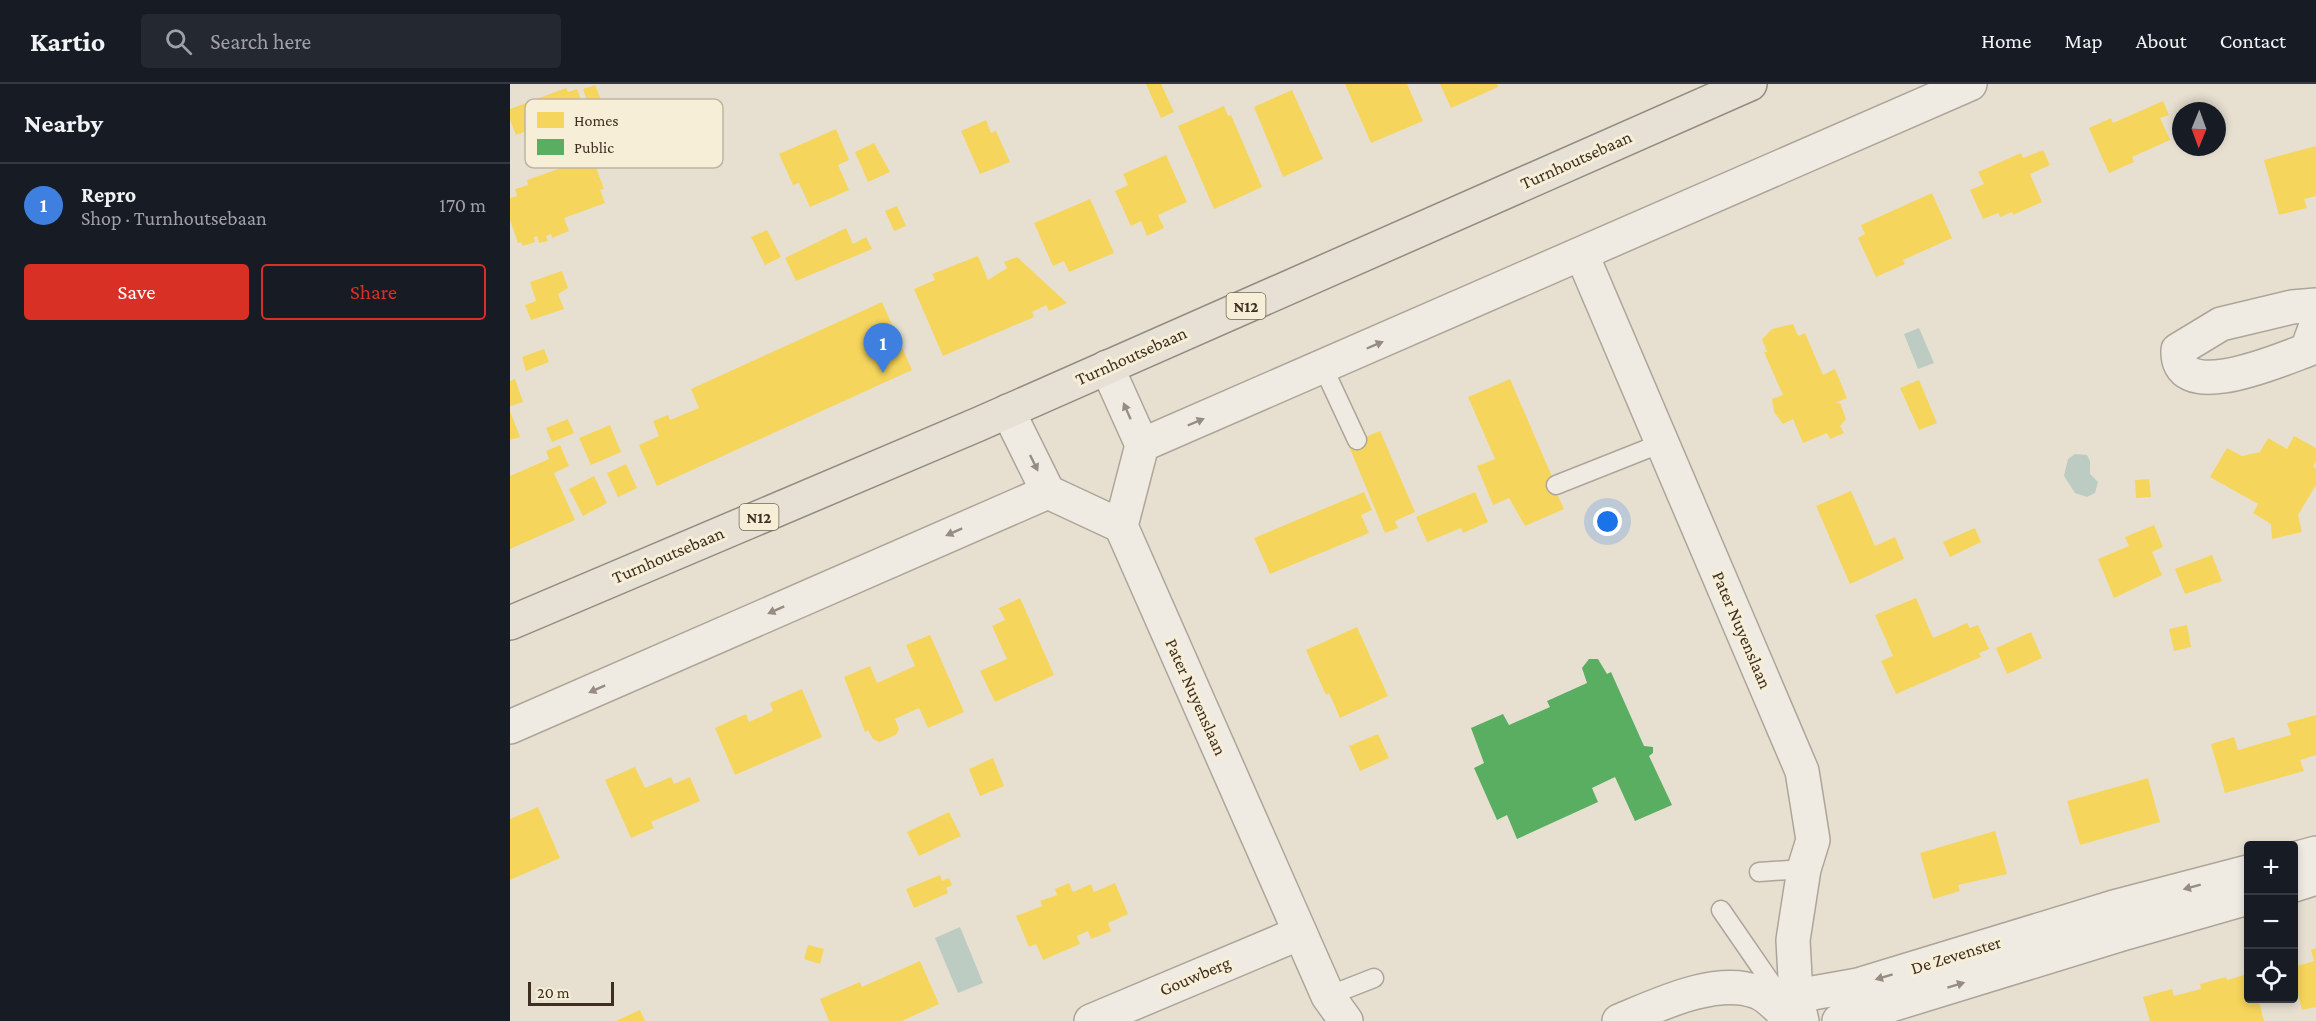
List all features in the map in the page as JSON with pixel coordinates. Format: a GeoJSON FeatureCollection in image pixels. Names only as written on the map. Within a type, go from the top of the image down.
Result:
{"type":"FeatureCollection","features":[{"type":"Feature","properties":{"kind":"main road","name":"Turnhoutsebaan"},"geometry":{"type":"LineString","coordinates":[[510,622],[1008,411],[1750,84]]}},
{"type":"Feature","properties":{"kind":"street"},"geometry":{"type":"LineString","coordinates":[[1142,445],[1970,84]]}},
{"type":"Feature","properties":{"kind":"street","name":"Pater Nuyenslaan"},"geometry":{"type":"LineString","coordinates":[[1582,255],[1802,771],[1813,840],[1804,869],[1794,940],[1797,1015]]}},
{"type":"Feature","properties":{"kind":"street"},"geometry":{"type":"LineString","coordinates":[[2316,305],[2292,307],[2221,324],[2178,350],[2177,362],[2184,371],[2197,378],[2253,371],[2307,350],[2316,325]]}},
{"type":"Feature","properties":{"kind":"street"},"geometry":{"type":"LineString","coordinates":[[1008,411],[1048,492],[1121,526],[1142,445],[1107,367]]}},
{"type":"Feature","properties":{"kind":"street"},"geometry":{"type":"LineString","coordinates":[[510,727],[1048,492]]}},
{"type":"Feature","properties":{"kind":"street","name":"Pater Nuyenslaan"},"geometry":{"type":"LineString","coordinates":[[1121,526],[1300,933],[1337,1009]]}},
{"type":"Feature","properties":{"kind":"street"},"geometry":{"type":"LineString","coordinates":[[2298,859],[2316,854]]}},
{"type":"Feature","properties":{"kind":"street","name":"De Zevenster"},"geometry":{"type":"LineString","coordinates":[[1839,1021],[2244,873]]}},
{"type":"Feature","properties":{"kind":"street"},"geometry":{"type":"LineString","coordinates":[[2298,884],[2316,879]]}},
{"type":"Feature","properties":{"kind":"street","name":"De Zevenster"},"geometry":{"type":"LineString","coordinates":[[1797,1015],[1858,985],[2118,920],[2244,899]]}},
{"type":"Feature","properties":{"kind":"street","name":"Gouwberg"},"geometry":{"type":"LineString","coordinates":[[1091,1021],[1300,933]]}},
{"type":"Feature","properties":{"kind":"street"},"geometry":{"type":"LineString","coordinates":[[1619,1021],[1680,996],[1732,987],[1758,992],[1797,1015]]}},
{"type":"Feature","properties":{"kind":"lane"},"geometry":{"type":"LineString","coordinates":[[1323,367],[1357,440]]}},
{"type":"Feature","properties":{"kind":"lane"},"geometry":{"type":"LineString","coordinates":[[1556,485],[1662,443]]}},
{"type":"Feature","properties":{"kind":"lane"},"geometry":{"type":"LineString","coordinates":[[1759,872],[1804,869]]}},
{"type":"Feature","properties":{"kind":"lane"},"geometry":{"type":"LineString","coordinates":[[1720,910],[1797,1015]]}},
{"type":"Feature","properties":{"kind":"lane"},"geometry":{"type":"LineString","coordinates":[[1337,1009],[1374,978]]}},
{"type":"Feature","properties":{"kind":"shaded area"},"geometry":{"type":"Polygon","coordinates":[[[1919,328],[1934,363],[1918,369],[1904,334],[1919,328]]]}},
{"type":"Feature","properties":{"kind":"shaded area"},"geometry":{"type":"Polygon","coordinates":[[[2075,454],[2087,455],[2090,461],[2090,474],[2098,482],[2095,493],[2087,497],[2075,493],[2064,476],[2068,459],[2075,454]]]}},
{"type":"Feature","properties":{"kind":"shaded area"},"geometry":{"type":"Polygon","coordinates":[[[960,927],[983,983],[958,993],[935,938],[960,927]]]}},
{"type":"Feature","properties":{"kind":"building: Homes"},"geometry":{"type":"Polygon","coordinates":[[[1146,84],[1161,84],[1174,112],[1161,118],[1146,84]]]}},
{"type":"Feature","properties":{"kind":"building: Homes"},"geometry":{"type":"Polygon","coordinates":[[[1345,84],[1407,84],[1423,121],[1371,143],[1345,84]]]}},
{"type":"Feature","properties":{"kind":"building: Homes"},"geometry":{"type":"Polygon","coordinates":[[[1440,84],[1497,84],[1498,87],[1451,108],[1440,84]]]}},
{"type":"Feature","properties":{"kind":"building: Homes"},"geometry":{"type":"Polygon","coordinates":[[[595,85],[601,99],[587,99],[583,89],[595,85]]]}},
{"type":"Feature","properties":{"kind":"building: Homes"},"geometry":{"type":"Polygon","coordinates":[[[566,88],[568,92],[577,89],[580,99],[537,99],[566,88]]]}},
{"type":"Feature","properties":{"kind":"building: Homes"},"geometry":{"type":"Polygon","coordinates":[[[1292,90],[1323,159],[1283,177],[1254,107],[1292,90]]]}},
{"type":"Feature","properties":{"kind":"building: Homes"},"geometry":{"type":"Polygon","coordinates":[[[2163,101],[2169,115],[2160,118],[2170,140],[2132,157],[2134,162],[2109,173],[2089,128],[2111,118],[2113,123],[2163,101]]]}},
{"type":"Feature","properties":{"kind":"building: Homes"},"geometry":{"type":"Polygon","coordinates":[[[525,103],[525,132],[516,135],[510,120],[510,109],[525,103]]]}},
{"type":"Feature","properties":{"kind":"building: Homes"},"geometry":{"type":"Polygon","coordinates":[[[1224,106],[1228,116],[1231,115],[1262,187],[1214,209],[1178,126],[1224,106]]]}},
{"type":"Feature","properties":{"kind":"building: Homes"},"geometry":{"type":"Polygon","coordinates":[[[986,120],[991,133],[996,131],[1010,162],[980,174],[961,131],[986,120]]]}},
{"type":"Feature","properties":{"kind":"building: Homes"},"geometry":{"type":"Polygon","coordinates":[[[836,129],[849,160],[838,165],[849,190],[810,207],[799,183],[793,185],[779,154],[836,129]]]}},
{"type":"Feature","properties":{"kind":"building: Homes"},"geometry":{"type":"Polygon","coordinates":[[[874,143],[890,172],[868,182],[855,152],[874,143]]]}},
{"type":"Feature","properties":{"kind":"building: Homes"},"geometry":{"type":"Polygon","coordinates":[[[2316,146],[2316,196],[2304,199],[2307,208],[2279,215],[2264,160],[2316,146]]]}},
{"type":"Feature","properties":{"kind":"building: Homes"},"geometry":{"type":"Polygon","coordinates":[[[2043,150],[2050,165],[2030,174],[2042,202],[2013,215],[2012,212],[2000,217],[1998,213],[1983,219],[1970,190],[1984,184],[1978,172],[2021,153],[2023,158],[2043,150]]]}},
{"type":"Feature","properties":{"kind":"building: Homes"},"geometry":{"type":"Polygon","coordinates":[[[1166,155],[1187,202],[1158,215],[1164,228],[1147,236],[1141,221],[1131,226],[1115,191],[1128,185],[1123,174],[1166,155]]]}},
{"type":"Feature","properties":{"kind":"building: Homes"},"geometry":{"type":"Polygon","coordinates":[[[561,168],[596,168],[604,189],[600,190],[605,203],[564,218],[569,231],[552,238],[551,234],[546,236],[548,241],[539,243],[537,236],[534,237],[535,242],[523,246],[521,242],[518,243],[510,220],[510,198],[517,196],[515,189],[528,185],[527,180],[561,168]]]}},
{"type":"Feature","properties":{"kind":"building: Homes"},"geometry":{"type":"Polygon","coordinates":[[[1932,193],[1952,238],[1903,260],[1905,264],[1876,277],[1858,238],[1865,234],[1861,225],[1932,193]]]}},
{"type":"Feature","properties":{"kind":"building: Homes"},"geometry":{"type":"Polygon","coordinates":[[[1090,199],[1114,253],[1069,272],[1064,261],[1053,266],[1034,223],[1090,199]]]}},
{"type":"Feature","properties":{"kind":"building: Homes"},"geometry":{"type":"Polygon","coordinates":[[[897,206],[906,226],[894,231],[885,211],[897,206]]]}},
{"type":"Feature","properties":{"kind":"building: Homes"},"geometry":{"type":"Polygon","coordinates":[[[846,228],[853,244],[866,237],[872,249],[796,281],[785,258],[846,228]]]}},
{"type":"Feature","properties":{"kind":"building: Homes"},"geometry":{"type":"Polygon","coordinates":[[[767,230],[781,257],[765,265],[751,237],[767,230]]]}},
{"type":"Feature","properties":{"kind":"building: Homes"},"geometry":{"type":"Polygon","coordinates":[[[978,256],[988,280],[1007,268],[1004,262],[1017,257],[1067,303],[1049,311],[1046,305],[1032,312],[1034,317],[943,356],[914,289],[935,280],[932,274],[978,256]]]}},
{"type":"Feature","properties":{"kind":"building: Homes"},"geometry":{"type":"Polygon","coordinates":[[[562,271],[568,288],[558,294],[564,309],[531,320],[525,305],[536,301],[530,282],[562,271]]]}},
{"type":"Feature","properties":{"kind":"building: Homes"},"geometry":{"type":"Polygon","coordinates":[[[882,302],[912,370],[657,486],[639,445],[659,436],[653,421],[668,415],[670,420],[699,408],[691,389],[882,302]]]}},
{"type":"Feature","properties":{"kind":"building: Homes"},"geometry":{"type":"Polygon","coordinates":[[[1793,324],[1798,336],[1805,333],[1823,375],[1835,369],[1847,398],[1835,403],[1840,403],[1846,419],[1840,426],[1844,433],[1830,439],[1827,433],[1803,443],[1793,419],[1783,424],[1774,412],[1772,399],[1783,395],[1764,352],[1767,352],[1762,339],[1772,329],[1793,324]]]}},
{"type":"Feature","properties":{"kind":"building: Homes"},"geometry":{"type":"Polygon","coordinates":[[[544,349],[549,362],[526,371],[522,357],[544,349]]]}},
{"type":"Feature","properties":{"kind":"building: Homes"},"geometry":{"type":"Polygon","coordinates":[[[515,379],[523,402],[510,406],[510,381],[515,379]]]}},
{"type":"Feature","properties":{"kind":"building: Homes"},"geometry":{"type":"Polygon","coordinates":[[[1510,379],[1564,509],[1525,526],[1509,498],[1493,505],[1477,466],[1495,459],[1468,397],[1510,379]]]}},
{"type":"Feature","properties":{"kind":"building: Homes"},"geometry":{"type":"Polygon","coordinates":[[[1919,380],[1937,423],[1919,430],[1900,388],[1919,380]]]}},
{"type":"Feature","properties":{"kind":"building: Homes"},"geometry":{"type":"Polygon","coordinates":[[[510,411],[520,437],[510,440],[510,411]]]}},
{"type":"Feature","properties":{"kind":"building: Homes"},"geometry":{"type":"Polygon","coordinates":[[[568,419],[574,433],[552,442],[546,428],[568,419]]]}},
{"type":"Feature","properties":{"kind":"building: Homes"},"geometry":{"type":"Polygon","coordinates":[[[610,425],[621,452],[591,465],[579,438],[610,425]]]}},
{"type":"Feature","properties":{"kind":"building: Homes"},"geometry":{"type":"Polygon","coordinates":[[[1380,431],[1415,512],[1395,521],[1398,528],[1385,533],[1348,444],[1380,431]]]}},
{"type":"Feature","properties":{"kind":"building: Homes"},"geometry":{"type":"Polygon","coordinates":[[[2294,436],[2316,448],[2316,461],[2313,467],[2316,468],[2316,485],[2298,515],[2302,532],[2272,539],[2271,524],[2253,513],[2258,504],[2210,477],[2227,448],[2242,456],[2260,452],[2268,438],[2287,449],[2294,436]]]}},
{"type":"Feature","properties":{"kind":"building: Homes"},"geometry":{"type":"Polygon","coordinates":[[[560,445],[569,466],[554,473],[575,520],[510,549],[510,476],[549,459],[546,451],[560,445]]]}},
{"type":"Feature","properties":{"kind":"building: Homes"},"geometry":{"type":"Polygon","coordinates":[[[626,464],[637,488],[618,497],[607,473],[626,464]]]}},
{"type":"Feature","properties":{"kind":"building: Homes"},"geometry":{"type":"Polygon","coordinates":[[[594,476],[607,503],[583,516],[569,489],[594,476]]]}},
{"type":"Feature","properties":{"kind":"building: Homes"},"geometry":{"type":"Polygon","coordinates":[[[2149,479],[2151,497],[2136,498],[2135,480],[2149,479]]]}},
{"type":"Feature","properties":{"kind":"building: Homes"},"geometry":{"type":"Polygon","coordinates":[[[1851,491],[1875,546],[1895,537],[1904,559],[1850,584],[1816,506],[1851,491]]]}},
{"type":"Feature","properties":{"kind":"building: Homes"},"geometry":{"type":"Polygon","coordinates":[[[1364,492],[1372,510],[1361,515],[1369,533],[1270,574],[1254,538],[1364,492]]]}},
{"type":"Feature","properties":{"kind":"building: Homes"},"geometry":{"type":"Polygon","coordinates":[[[1475,492],[1488,522],[1463,533],[1461,528],[1427,542],[1416,517],[1475,492]]]}},
{"type":"Feature","properties":{"kind":"building: Homes"},"geometry":{"type":"Polygon","coordinates":[[[2154,525],[2163,547],[2152,552],[2162,575],[2114,598],[2098,559],[2129,546],[2125,537],[2154,525]]]}},
{"type":"Feature","properties":{"kind":"building: Homes"},"geometry":{"type":"Polygon","coordinates":[[[1975,528],[1981,542],[1950,557],[1943,542],[1975,528]]]}},
{"type":"Feature","properties":{"kind":"building: Homes"},"geometry":{"type":"Polygon","coordinates":[[[2212,555],[2222,581],[2185,594],[2175,569],[2212,555]]]}},
{"type":"Feature","properties":{"kind":"building: Homes"},"geometry":{"type":"Polygon","coordinates":[[[1020,598],[1054,675],[995,702],[980,671],[1007,659],[992,626],[1005,620],[999,608],[1020,598]]]}},
{"type":"Feature","properties":{"kind":"building: Homes"},"geometry":{"type":"Polygon","coordinates":[[[1916,598],[1933,638],[1967,623],[1970,628],[1978,625],[1989,649],[1979,653],[1981,657],[1896,694],[1881,661],[1893,656],[1875,615],[1916,598]]]}},
{"type":"Feature","properties":{"kind":"building: Homes"},"geometry":{"type":"Polygon","coordinates":[[[2187,625],[2191,647],[2174,651],[2169,629],[2187,625]]]}},
{"type":"Feature","properties":{"kind":"building: Homes"},"geometry":{"type":"Polygon","coordinates":[[[1357,627],[1388,696],[1340,718],[1329,693],[1326,695],[1306,650],[1357,627]]]}},
{"type":"Feature","properties":{"kind":"building: Homes"},"geometry":{"type":"Polygon","coordinates":[[[2031,632],[2042,658],[2007,674],[1996,648],[2031,632]]]}},
{"type":"Feature","properties":{"kind":"building: Homes"},"geometry":{"type":"Polygon","coordinates":[[[930,635],[964,712],[928,728],[919,708],[895,719],[899,729],[896,735],[879,742],[873,739],[868,730],[865,732],[844,677],[870,666],[877,683],[915,666],[906,645],[930,635]]]}},
{"type":"Feature","properties":{"kind":"building: Homes"},"geometry":{"type":"Polygon","coordinates":[[[802,689],[822,737],[735,775],[715,728],[746,714],[749,722],[773,711],[770,703],[802,689]]]}},
{"type":"Feature","properties":{"kind":"building: Homes"},"geometry":{"type":"Polygon","coordinates":[[[2316,715],[2316,755],[2300,760],[2304,771],[2225,793],[2211,744],[2234,737],[2238,750],[2291,735],[2287,723],[2316,715]]]}},
{"type":"Feature","properties":{"kind":"building: Homes"},"geometry":{"type":"Polygon","coordinates":[[[1378,734],[1389,758],[1360,771],[1349,746],[1378,734]]]}},
{"type":"Feature","properties":{"kind":"building: Homes"},"geometry":{"type":"Polygon","coordinates":[[[993,758],[1004,786],[980,796],[969,769],[993,758]]]}},
{"type":"Feature","properties":{"kind":"building: Homes"},"geometry":{"type":"Polygon","coordinates":[[[635,767],[645,788],[671,777],[674,784],[690,777],[700,801],[651,822],[654,828],[631,838],[605,780],[635,767]]]}},
{"type":"Feature","properties":{"kind":"building: Homes"},"geometry":{"type":"Polygon","coordinates":[[[2148,778],[2160,822],[2080,845],[2067,801],[2148,778]]]}},
{"type":"Feature","properties":{"kind":"building: Homes"},"geometry":{"type":"Polygon","coordinates":[[[538,807],[560,858],[510,880],[510,819],[538,807]]]}},
{"type":"Feature","properties":{"kind":"building: Homes"},"geometry":{"type":"Polygon","coordinates":[[[949,812],[961,836],[919,856],[907,832],[949,812]]]}},
{"type":"Feature","properties":{"kind":"building: Homes"},"geometry":{"type":"Polygon","coordinates":[[[1995,831],[2007,874],[1958,885],[1960,891],[1933,899],[1920,853],[1995,831]]]}},
{"type":"Feature","properties":{"kind":"building: Homes"},"geometry":{"type":"Polygon","coordinates":[[[940,875],[942,881],[949,878],[952,885],[946,888],[948,893],[914,908],[906,889],[940,875]]]}},
{"type":"Feature","properties":{"kind":"building: Homes"},"geometry":{"type":"Polygon","coordinates":[[[1069,883],[1073,892],[1091,884],[1094,892],[1115,883],[1128,914],[1108,923],[1111,931],[1091,939],[1088,931],[1077,936],[1080,944],[1043,960],[1036,944],[1029,947],[1016,916],[1042,906],[1040,901],[1057,895],[1055,889],[1069,883]]]}},
{"type":"Feature","properties":{"kind":"building: Homes"},"geometry":{"type":"Polygon","coordinates":[[[808,945],[824,949],[820,964],[804,959],[808,945]]]}},
{"type":"Feature","properties":{"kind":"building: Homes"},"geometry":{"type":"Polygon","coordinates":[[[2316,948],[2316,1007],[2302,1010],[2298,994],[2298,966],[2314,961],[2311,950],[2316,948]]]}},
{"type":"Feature","properties":{"kind":"building: Homes"},"geometry":{"type":"Polygon","coordinates":[[[920,961],[939,1004],[902,1021],[829,1021],[820,999],[860,982],[862,987],[920,961]]]}},
{"type":"Feature","properties":{"kind":"building: Homes"},"geometry":{"type":"Polygon","coordinates":[[[2244,975],[2244,1003],[2259,1003],[2264,1021],[2150,1021],[2143,997],[2172,989],[2174,996],[2201,989],[2200,984],[2226,977],[2227,980],[2244,975]]]}},
{"type":"Feature","properties":{"kind":"building: Homes"},"geometry":{"type":"Polygon","coordinates":[[[640,1010],[645,1021],[616,1021],[640,1010]]]}},
{"type":"Feature","properties":{"kind":"building: Public"},"geometry":{"type":"Polygon","coordinates":[[[1589,659],[1598,659],[1607,674],[1611,672],[1644,746],[1653,747],[1653,753],[1649,756],[1672,805],[1635,821],[1615,777],[1592,788],[1598,802],[1517,839],[1507,815],[1497,820],[1474,768],[1484,763],[1471,728],[1503,714],[1509,725],[1550,707],[1547,701],[1587,683],[1582,668],[1589,659]]]}},
{"type":"Feature","properties":{"kind":"place","name":"Repro"},"geometry":{"type":"Point","coordinates":[883,373]}}]}
